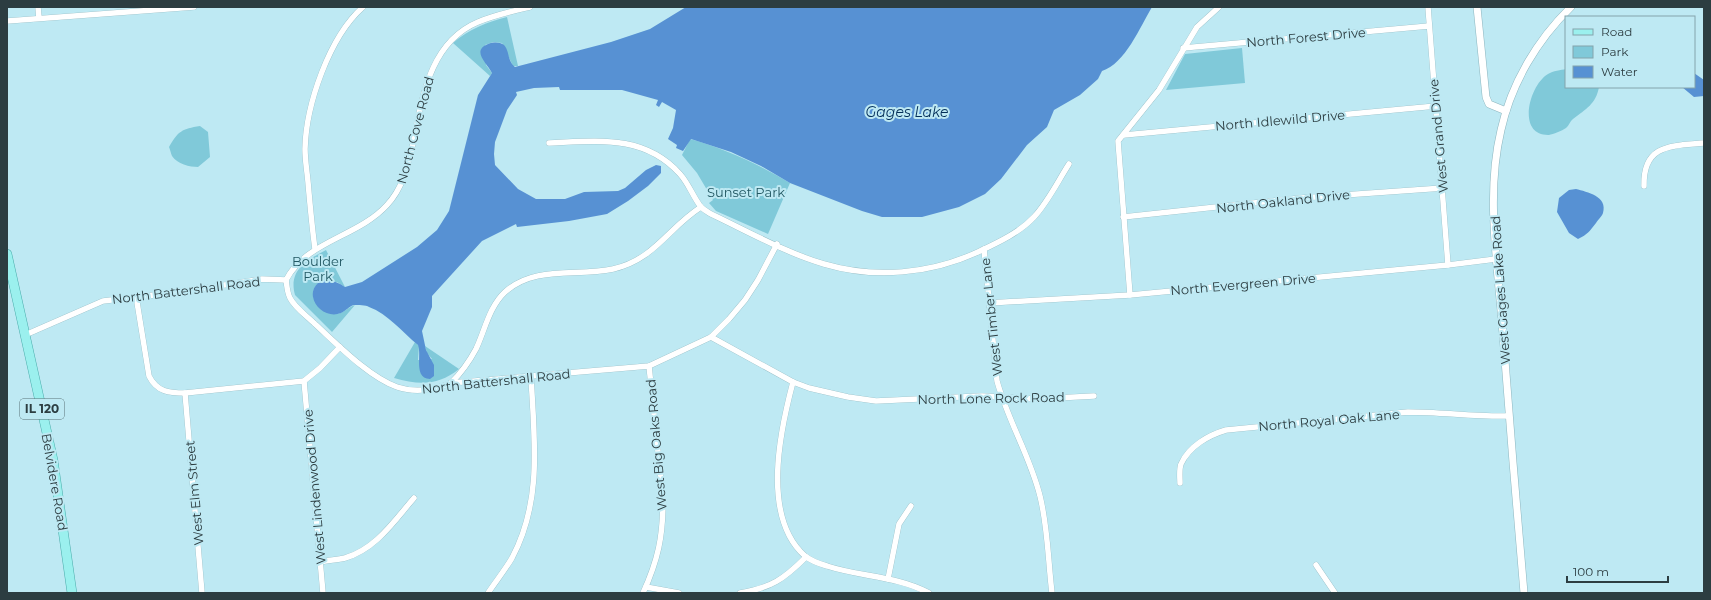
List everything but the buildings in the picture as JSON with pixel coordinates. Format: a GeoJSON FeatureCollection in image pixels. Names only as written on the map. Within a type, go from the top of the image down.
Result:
{"type":"FeatureCollection","features":[{"type":"Feature","properties":{"kind":"main road","name":"Belvidere Road"},"geometry":{"type":"LineString","coordinates":[[7,254],[53,460],[72,593]]}},
{"type":"Feature","properties":{"kind":"street"},"geometry":{"type":"LineString","coordinates":[[38,7],[39,18]]}},
{"type":"Feature","properties":{"kind":"street"},"geometry":{"type":"LineString","coordinates":[[7,21],[194,7]]}},
{"type":"Feature","properties":{"kind":"street"},"geometry":{"type":"LineString","coordinates":[[314,249],[305,150],[306,130],[329,54],[344,27],[362,7]]}},
{"type":"Feature","properties":{"kind":"street","name":"North Cove Road"},"geometry":{"type":"LineString","coordinates":[[286,280],[297,263],[314,249],[343,236],[366,222],[386,206],[395,195],[407,168],[425,86],[432,68],[445,47],[459,34],[476,22],[530,7]]}},
{"type":"Feature","properties":{"kind":"street"},"geometry":{"type":"LineString","coordinates":[[1130,295],[1118,141],[1159,90],[1197,27],[1219,7]]}},
{"type":"Feature","properties":{"kind":"street","name":"West Grand Drive"},"geometry":{"type":"LineString","coordinates":[[1428,7],[1448,265]]}},
{"type":"Feature","properties":{"kind":"street"},"geometry":{"type":"LineString","coordinates":[[1478,7],[1482,75],[1486,97],[1488,104],[1506,111]]}},
{"type":"Feature","properties":{"kind":"street","name":"West Gages Lake Road"},"geometry":{"type":"LineString","coordinates":[[1524,593],[1496,259],[1493,196],[1497,152],[1506,111],[1516,85],[1537,47],[1571,7]]}},
{"type":"Feature","properties":{"kind":"street","name":"North Forest Drive"},"geometry":{"type":"LineString","coordinates":[[1183,48],[1429,26]]}},
{"type":"Feature","properties":{"kind":"street","name":"North Idlewild Drive"},"geometry":{"type":"LineString","coordinates":[[1124,135],[1436,106]]}},
{"type":"Feature","properties":{"kind":"street"},"geometry":{"type":"LineString","coordinates":[[549,143],[605,140],[641,147],[662,157],[672,165],[688,184],[701,207],[711,214],[824,264],[865,272],[911,271],[930,268],[949,264],[984,249],[1027,224],[1043,205],[1069,164]]}},
{"type":"Feature","properties":{"kind":"street"},"geometry":{"type":"LineString","coordinates":[[1644,186],[1646,167],[1650,158],[1655,152],[1669,146],[1704,143]]}},
{"type":"Feature","properties":{"kind":"street","name":"North Oakland Drive"},"geometry":{"type":"LineString","coordinates":[[1124,217],[1301,198],[1443,188]]}},
{"type":"Feature","properties":{"kind":"street"},"geometry":{"type":"LineString","coordinates":[[451,383],[465,368],[476,348],[495,303],[512,286],[540,275],[612,270],[626,265],[644,257],[660,244],[679,224],[701,207]]}},
{"type":"Feature","properties":{"kind":"street","name":"North Battershall Road"},"geometry":{"type":"LineString","coordinates":[[25,334],[103,301],[180,292],[262,279],[286,280],[290,298],[299,309],[340,347],[377,376],[399,387],[428,390],[440,388],[451,383],[649,366],[711,337],[745,300],[758,280],[777,244]]}},
{"type":"Feature","properties":{"kind":"street","name":"West Timber Lane"},"geometry":{"type":"LineString","coordinates":[[984,249],[997,381],[1040,496],[1046,533],[1052,593]]}},
{"type":"Feature","properties":{"kind":"street","name":"North Evergreen Drive"},"geometry":{"type":"LineString","coordinates":[[989,303],[1130,295],[1448,265],[1496,259]]}},
{"type":"Feature","properties":{"kind":"street"},"geometry":{"type":"LineString","coordinates":[[136,296],[149,376],[153,384],[168,392],[185,393],[304,381],[320,368],[340,347]]}},
{"type":"Feature","properties":{"kind":"street","name":"North Lone Rock Road"},"geometry":{"type":"LineString","coordinates":[[711,337],[793,382],[835,395],[876,401],[982,396],[1037,399],[1094,396]]}},
{"type":"Feature","properties":{"kind":"street","name":"West Big Oaks Road"},"geometry":{"type":"LineString","coordinates":[[643,593],[656,563],[663,522],[663,500],[649,366]]}},
{"type":"Feature","properties":{"kind":"street"},"geometry":{"type":"LineString","coordinates":[[488,593],[512,557],[526,522],[531,502],[535,468],[531,376]]}},
{"type":"Feature","properties":{"kind":"street","name":"West Lindenwood Drive"},"geometry":{"type":"LineString","coordinates":[[304,381],[323,593]]}},
{"type":"Feature","properties":{"kind":"street"},"geometry":{"type":"LineString","coordinates":[[793,382],[788,400],[778,459],[778,487],[781,515],[785,527],[796,546],[806,557],[836,569],[888,579],[918,587],[929,593]]}},
{"type":"Feature","properties":{"kind":"street","name":"West Elm Street"},"geometry":{"type":"LineString","coordinates":[[185,393],[202,593]]}},
{"type":"Feature","properties":{"kind":"street","name":"North Royal Oak Lane"},"geometry":{"type":"LineString","coordinates":[[1180,483],[1180,465],[1189,453],[1207,438],[1226,430],[1408,412],[1431,412],[1478,417],[1509,416]]}},
{"type":"Feature","properties":{"kind":"street"},"geometry":{"type":"LineString","coordinates":[[320,562],[346,558],[364,550],[378,540],[414,498]]}},
{"type":"Feature","properties":{"kind":"street"},"geometry":{"type":"LineString","coordinates":[[888,579],[899,524],[910,506]]}},
{"type":"Feature","properties":{"kind":"street"},"geometry":{"type":"LineString","coordinates":[[740,593],[778,582],[790,573],[806,557]]}},
{"type":"Feature","properties":{"kind":"street"},"geometry":{"type":"LineString","coordinates":[[1316,565],[1335,593]]}},
{"type":"Feature","properties":{"kind":"street"},"geometry":{"type":"LineString","coordinates":[[646,587],[679,593]]}},
{"type":"Feature","properties":{"kind":"green space"},"geometry":{"type":"Polygon","coordinates":[[[507,17],[518,66],[513,66],[502,43],[493,42],[485,45],[486,65],[492,73],[490,76],[453,43],[478,27],[507,17]]]}},
{"type":"Feature","properties":{"kind":"green space"},"geometry":{"type":"Polygon","coordinates":[[[1242,48],[1245,83],[1166,90],[1185,54],[1242,48]]]}},
{"type":"Feature","properties":{"kind":"green space"},"geometry":{"type":"Polygon","coordinates":[[[1565,69],[1565,88],[1599,88],[1596,98],[1590,106],[1572,120],[1567,127],[1549,135],[1539,133],[1532,127],[1529,119],[1529,109],[1531,98],[1541,80],[1548,74],[1565,69]]]}},
{"type":"Feature","properties":{"kind":"green space"},"geometry":{"type":"Polygon","coordinates":[[[200,126],[208,132],[210,157],[198,167],[180,163],[174,159],[169,147],[178,134],[189,128],[200,126]]]}},
{"type":"Feature","properties":{"kind":"green space","name":"Sunset Park"},"geometry":{"type":"Polygon","coordinates":[[[690,139],[716,147],[742,158],[790,183],[768,234],[716,211],[709,203],[713,200],[697,173],[682,155],[690,139]]]}},
{"type":"Feature","properties":{"kind":"green space","name":"Boulder Park"},"geometry":{"type":"Polygon","coordinates":[[[326,250],[345,287],[337,282],[320,282],[315,287],[313,297],[319,307],[329,313],[341,313],[355,305],[332,332],[295,295],[294,286],[294,279],[301,267],[306,262],[326,250]]]}},
{"type":"Feature","properties":{"kind":"green space"},"geometry":{"type":"Polygon","coordinates":[[[415,342],[419,346],[418,360],[432,359],[427,353],[425,346],[459,369],[444,379],[436,381],[420,383],[394,378],[415,342]]]}},
{"type":"Feature","properties":{"kind":"water","name":"Gages Lake"},"geometry":{"type":"Polygon","coordinates":[[[686,7],[1152,7],[1131,44],[1118,61],[1102,71],[1098,79],[1080,95],[1054,110],[1047,127],[1027,145],[1001,179],[985,194],[959,207],[922,217],[882,217],[862,211],[790,183],[761,166],[731,152],[691,139],[683,151],[676,148],[677,145],[668,139],[673,128],[676,110],[662,102],[659,107],[656,105],[658,100],[622,90],[560,90],[559,87],[534,88],[516,92],[517,95],[507,110],[495,142],[494,154],[495,165],[518,189],[536,199],[565,199],[584,192],[618,191],[625,188],[646,170],[656,165],[661,166],[661,173],[648,186],[607,214],[569,221],[517,227],[516,224],[482,241],[432,296],[432,307],[422,331],[426,350],[434,365],[434,376],[430,379],[425,378],[420,370],[418,345],[395,324],[376,310],[368,306],[354,305],[341,313],[332,314],[320,309],[313,297],[314,288],[318,283],[321,281],[332,281],[345,287],[362,282],[417,247],[437,230],[449,211],[478,95],[492,73],[480,54],[483,47],[494,43],[504,45],[512,64],[515,67],[611,42],[650,29],[686,7]]]}},
{"type":"Feature","properties":{"kind":"water"},"geometry":{"type":"Polygon","coordinates":[[[1695,74],[1704,80],[1704,96],[1694,97],[1683,88],[1695,88],[1695,74]]]}},
{"type":"Feature","properties":{"kind":"water"},"geometry":{"type":"Polygon","coordinates":[[[1576,189],[1596,196],[1600,199],[1604,207],[1602,214],[1592,229],[1578,239],[1569,233],[1557,212],[1559,198],[1569,190],[1576,189]]]}}]}
